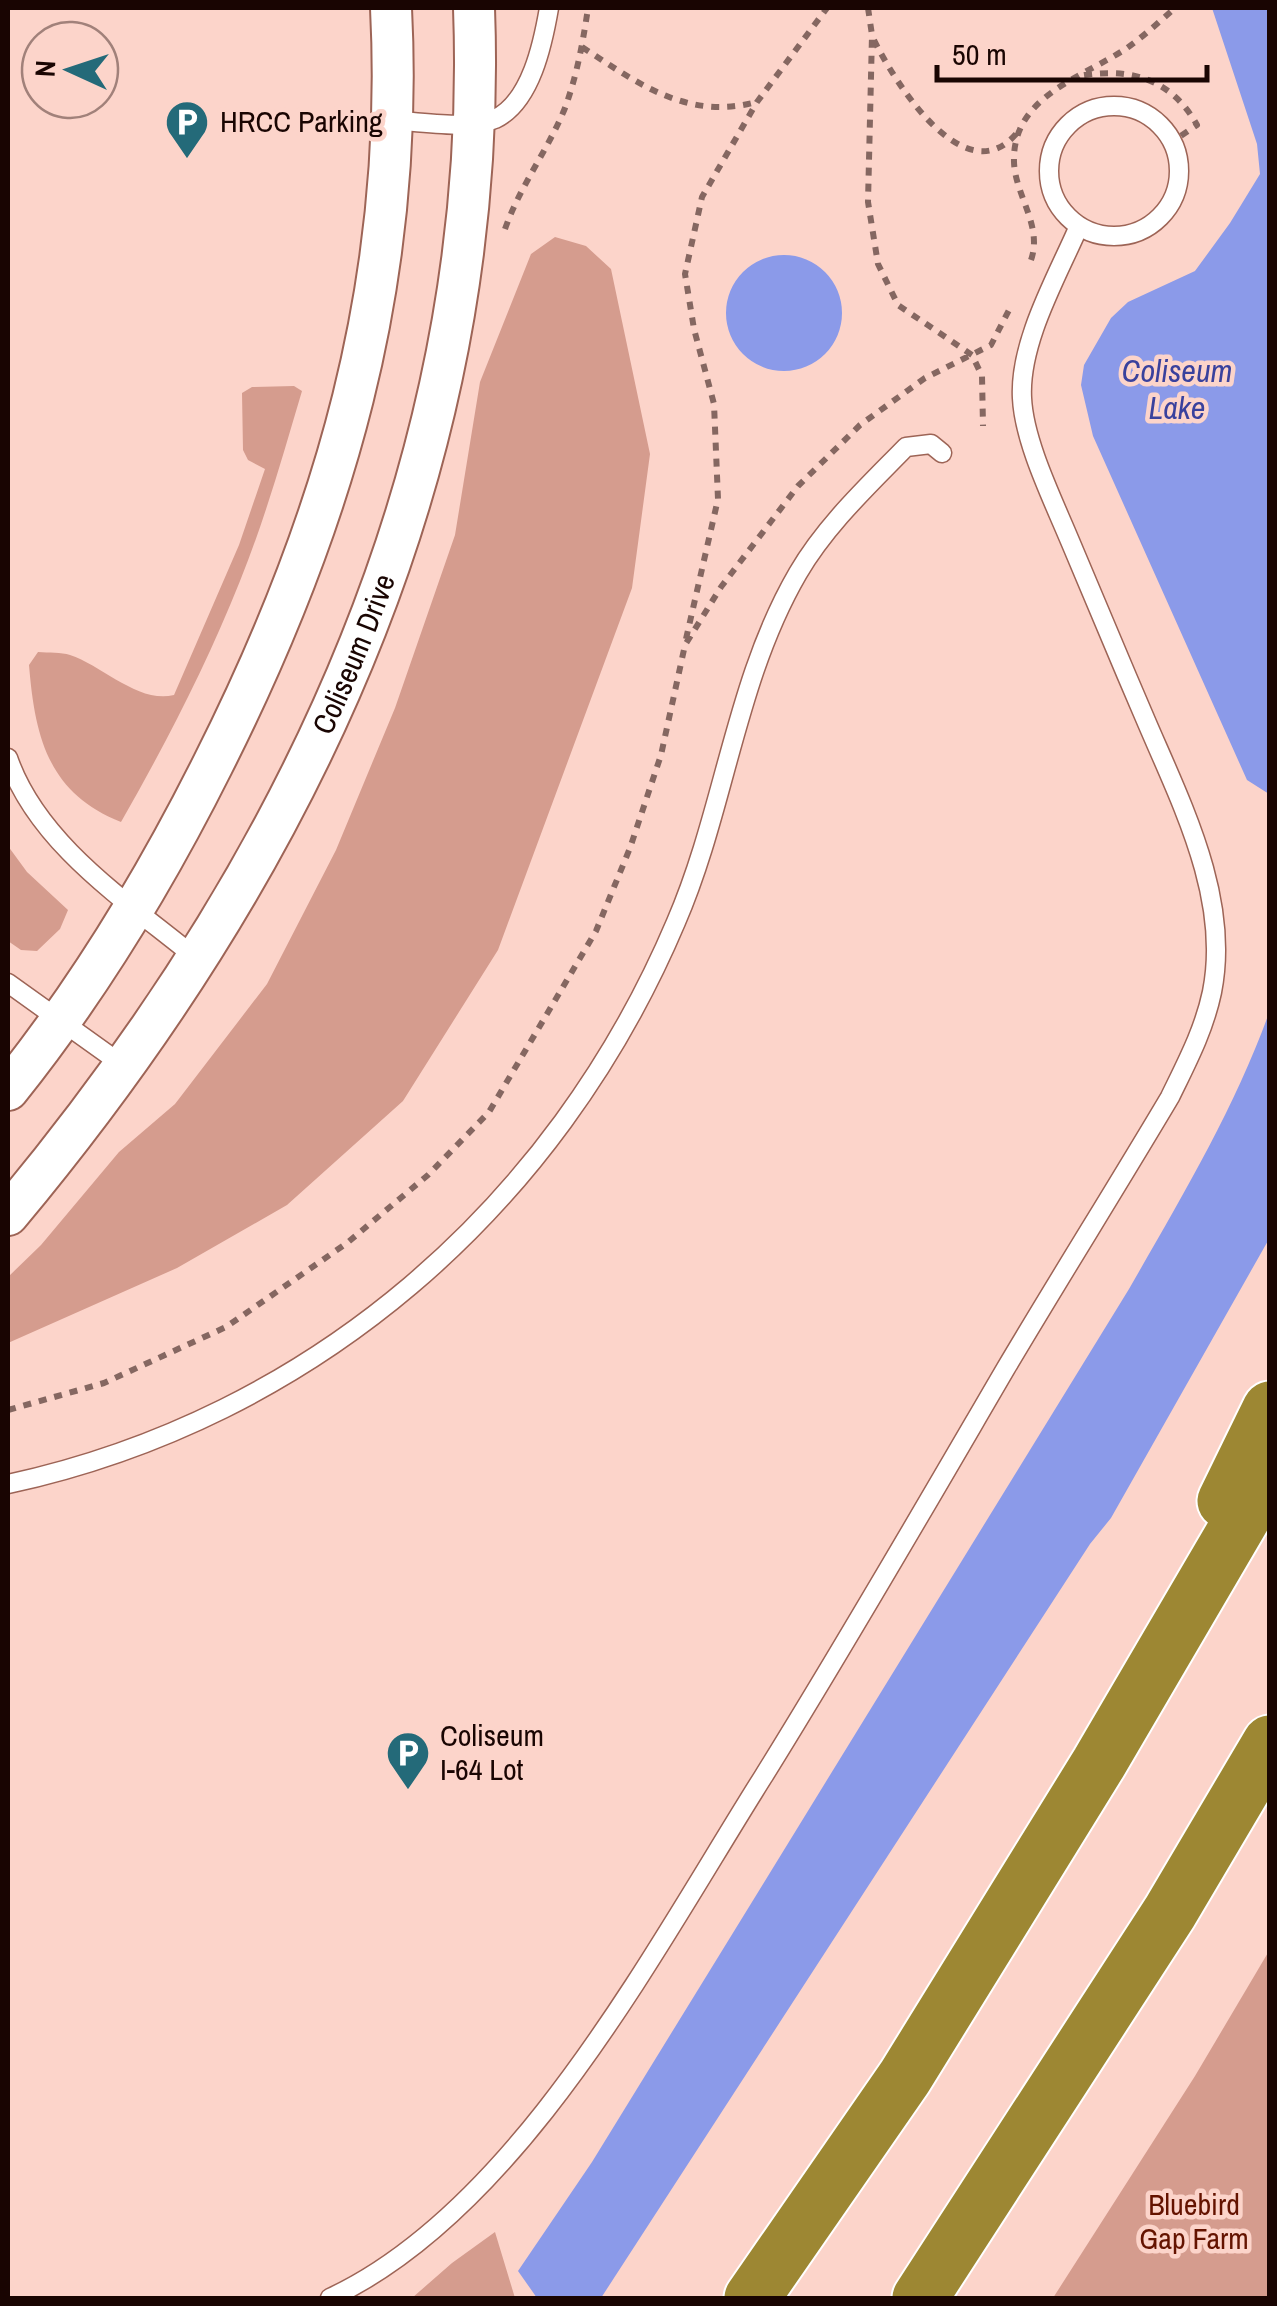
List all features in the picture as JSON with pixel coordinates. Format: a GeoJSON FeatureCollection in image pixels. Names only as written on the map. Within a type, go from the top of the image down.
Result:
{"type":"FeatureCollection","features":[{"type":"Feature","properties":{"kind":"highway"},"geometry":{"type":"LineString","coordinates":[[1099,1763],[1270,1410]]}},
{"type":"Feature","properties":{"kind":"highway"},"geometry":{"type":"LineString","coordinates":[[752,2298],[904,2077],[1099,1763],[1270,1471]]}},
{"type":"Feature","properties":{"kind":"highway"},"geometry":{"type":"LineString","coordinates":[[920,2298],[1170,1912],[1270,1743]]}},
{"type":"Feature","properties":{"kind":"street"},"geometry":{"type":"LineString","coordinates":[[8,1090],[61,1022],[136,909],[182,828],[281,622],[322,510],[358,384],[377,282],[390,175],[394,64],[391,8]]}},
{"type":"Feature","properties":{"kind":"street","name":"Coliseum Drive"},"geometry":{"type":"LineString","coordinates":[[8,1215],[77,1132],[124,1066],[278,824],[329,720],[379,598],[428,443],[453,327],[472,182],[474,8]]}},
{"type":"Feature","properties":{"kind":"lane"},"geometry":{"type":"LineString","coordinates":[[391,120],[474,124],[496,118],[515,102],[530,76],[548,8]]}},
{"type":"Feature","properties":{"kind":"lane"},"geometry":{"type":"LineString","coordinates":[[1126,106],[1145,113],[1173,141],[1180,162],[1179,183],[1171,204],[1158,220],[1140,232],[1119,237],[1098,235],[1078,226],[1053,196],[1050,156],[1058,138],[1070,122],[1097,108],[1126,106]]}},
{"type":"Feature","properties":{"kind":"lane"},"geometry":{"type":"LineString","coordinates":[[330,2298],[398,2256],[443,2219],[496,2168],[561,2090],[662,1942],[826,1677],[1170,1097],[1199,1040],[1213,989],[1216,930],[1205,871],[1060,516],[1034,448],[1022,399],[1026,352],[1078,226]]}},
{"type":"Feature","properties":{"kind":"lane"},"geometry":{"type":"LineString","coordinates":[[8,1484],[74,1469],[200,1423],[288,1374],[350,1334],[433,1269],[484,1218],[560,1126],[633,1012],[682,908],[749,683],[798,573],[829,529],[906,446],[931,444],[942,453]]}},
{"type":"Feature","properties":{"kind":"lane"},"geometry":{"type":"LineString","coordinates":[[8,758],[16,782],[74,856],[196,958]]}},
{"type":"Feature","properties":{"kind":"lane"},"geometry":{"type":"LineString","coordinates":[[8,983],[124,1066]]}},
{"type":"Feature","properties":{"kind":"path"},"geometry":{"type":"LineString","coordinates":[[8,1410],[104,1383],[226,1327],[347,1244],[428,1175],[490,1112],[596,930],[630,848],[661,755],[718,500],[714,404],[685,274],[702,196],[757,102],[827,8]]}},
{"type":"Feature","properties":{"kind":"path"},"geometry":{"type":"LineString","coordinates":[[868,8],[872,36],[868,202],[878,264],[898,305],[972,354],[982,376],[983,426]]}},
{"type":"Feature","properties":{"kind":"path"},"geometry":{"type":"LineString","coordinates":[[872,36],[909,99],[956,145],[978,152],[1004,147],[1032,109],[1056,87],[1129,46],[1174,8]]}},
{"type":"Feature","properties":{"kind":"path"},"geometry":{"type":"LineString","coordinates":[[582,46],[640,86],[667,98],[705,107],[734,108],[757,102]]}},
{"type":"Feature","properties":{"kind":"path"},"geometry":{"type":"LineString","coordinates":[[1080,76],[1110,71],[1139,76],[1166,88],[1186,104],[1197,125],[1173,141]]}},
{"type":"Feature","properties":{"kind":"path"},"geometry":{"type":"LineString","coordinates":[[1016,133],[1014,164],[1032,226],[1034,253],[1025,274]]}},
{"type":"Feature","properties":{"kind":"path"},"geometry":{"type":"LineString","coordinates":[[685,645],[721,587],[798,486],[860,426],[925,378],[991,344],[1011,306]]}},
{"type":"Feature","properties":{"kind":"green space"},"geometry":{"type":"Polygon","coordinates":[[[555,237],[586,246],[611,269],[650,454],[632,588],[498,950],[403,1101],[287,1205],[177,1268],[8,1343],[8,1277],[41,1245],[119,1152],[175,1104],[267,984],[336,850],[395,708],[455,535],[480,382],[531,254],[555,237]]]}},
{"type":"Feature","properties":{"kind":"green space"},"geometry":{"type":"Polygon","coordinates":[[[294,386],[302,391],[266,511],[240,581],[185,704],[121,822],[96,810],[61,779],[41,739],[29,665],[38,652],[66,654],[134,689],[174,695],[239,545],[265,469],[248,460],[243,450],[242,393],[252,387],[294,386]]]}},
{"type":"Feature","properties":{"kind":"green space"},"geometry":{"type":"Polygon","coordinates":[[[8,846],[27,872],[68,910],[60,929],[37,951],[21,950],[8,941],[8,846]]]}},
{"type":"Feature","properties":{"kind":"green space","name":"Bluebird Gap Farm"},"geometry":{"type":"Polygon","coordinates":[[[1269,1951],[1269,2298],[1053,2298],[1195,2076],[1269,1951]]]}},
{"type":"Feature","properties":{"kind":"green space"},"geometry":{"type":"Polygon","coordinates":[[[495,2232],[515,2298],[412,2298],[452,2263],[495,2232]]]}},
{"type":"Feature","properties":{"kind":"water","name":"Coliseum Lake"},"geometry":{"type":"Polygon","coordinates":[[[1212,8],[1269,8],[1269,794],[1247,780],[1093,436],[1081,385],[1084,365],[1111,318],[1128,302],[1195,271],[1260,174],[1257,144],[1212,8]]]}},
{"type":"Feature","properties":{"kind":"water"},"geometry":{"type":"Polygon","coordinates":[[[784,255],[806,260],[825,272],[837,291],[842,313],[837,335],[825,354],[806,366],[784,371],[762,366],[743,354],[731,335],[726,313],[731,291],[743,272],[762,260],[784,255]]]}},
{"type":"Feature","properties":{"kind":"water"},"geometry":{"type":"Polygon","coordinates":[[[1269,1013],[1269,1239],[1111,1518],[1090,1544],[601,2298],[537,2298],[518,2271],[592,2162],[1129,1289],[1223,1119],[1269,1013]]]}},
{"type":"Feature","properties":{"kind":"place","name":"HRCC Parking"},"geometry":{"type":"Point","coordinates":[187,160]}},
{"type":"Feature","properties":{"kind":"place","name":"Coliseum I-64 Lot"},"geometry":{"type":"Point","coordinates":[408,1791]}}]}
